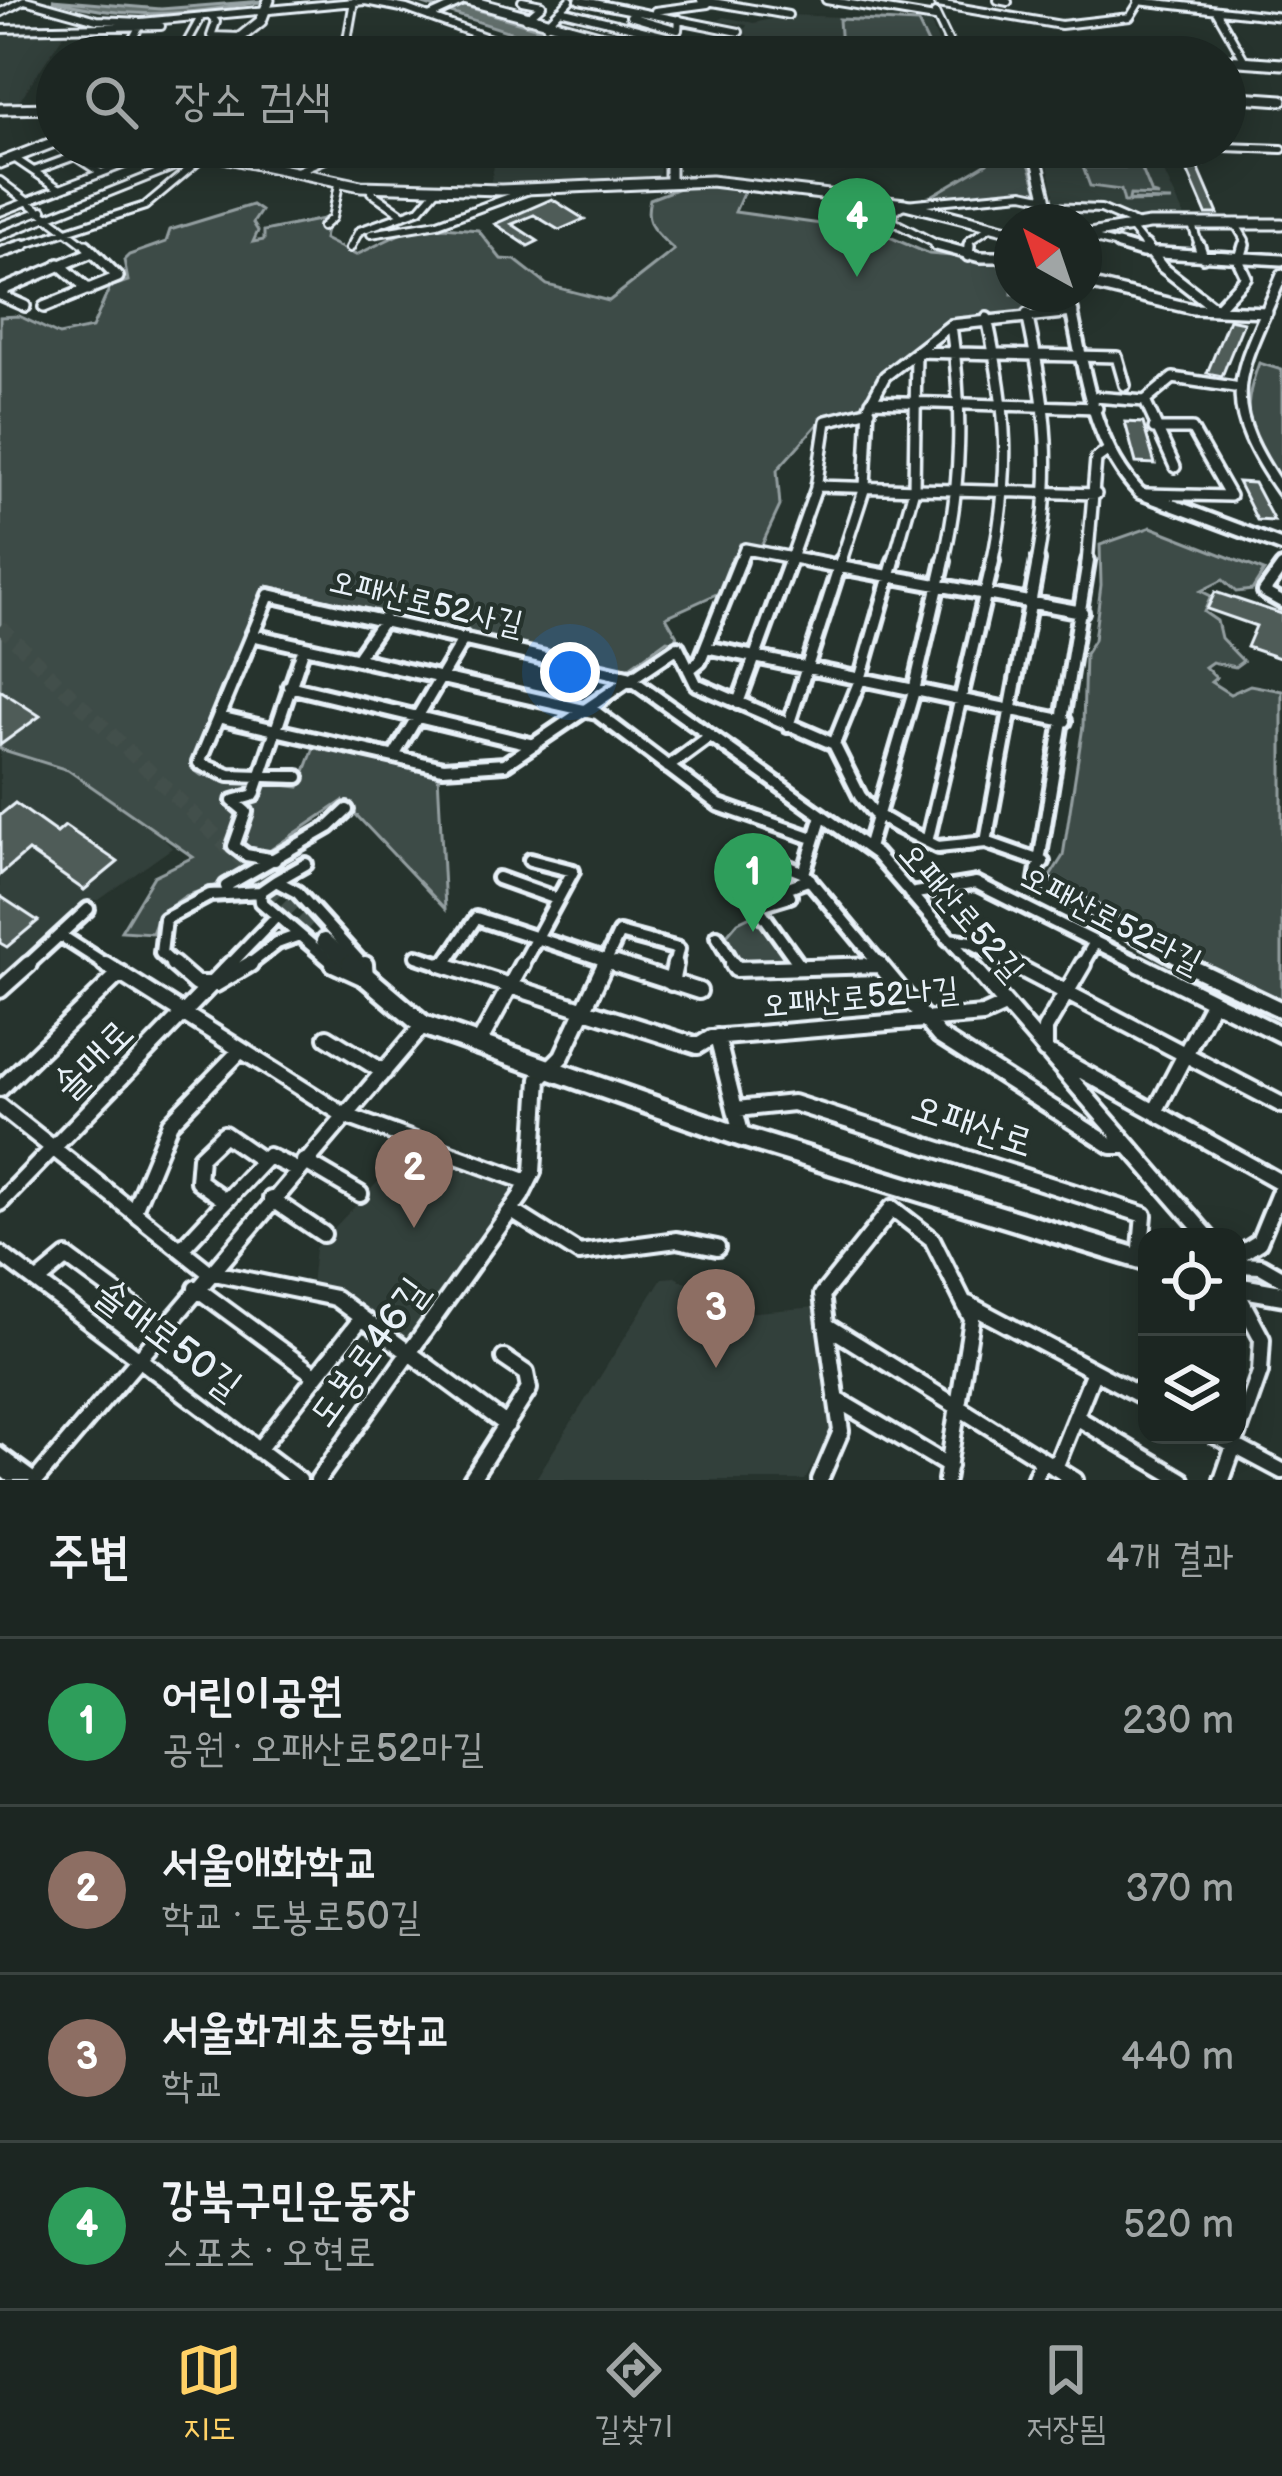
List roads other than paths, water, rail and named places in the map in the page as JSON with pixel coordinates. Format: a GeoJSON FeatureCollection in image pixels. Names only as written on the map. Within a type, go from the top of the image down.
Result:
{"type":"FeatureCollection","features":[{"type":"Feature","properties":{"kind":"main road"},"geometry":{"type":"LineString","coordinates":[[0,1460],[25,1480]]}},
{"type":"Feature","properties":{"kind":"street"},"geometry":{"type":"LineString","coordinates":[[0,13],[25,0],[97,20],[182,22]]}},
{"type":"Feature","properties":{"kind":"street"},"geometry":{"type":"LineString","coordinates":[[429,17],[466,0],[599,36]]}},
{"type":"Feature","properties":{"kind":"street"},"geometry":{"type":"LineString","coordinates":[[546,25],[575,0],[600,4],[593,9],[740,32]]}},
{"type":"Feature","properties":{"kind":"street"},"geometry":{"type":"LineString","coordinates":[[701,0],[715,3]]}},
{"type":"Feature","properties":{"kind":"street"},"geometry":{"type":"LineString","coordinates":[[826,0],[935,18]]}},
{"type":"Feature","properties":{"kind":"street"},"geometry":{"type":"LineString","coordinates":[[998,0],[1009,1]]}},
{"type":"Feature","properties":{"kind":"street"},"geometry":{"type":"LineString","coordinates":[[945,36],[935,18],[940,2],[1073,25],[1130,16],[1137,0],[1282,17]]}},
{"type":"Feature","properties":{"kind":"street"},"geometry":{"type":"LineString","coordinates":[[347,36],[353,1]]}},
{"type":"Feature","properties":{"kind":"street"},"geometry":{"type":"LineString","coordinates":[[0,29],[138,29],[268,4],[353,1],[429,17],[482,36]]}},
{"type":"Feature","properties":{"kind":"street"},"geometry":{"type":"LineString","coordinates":[[510,14],[523,1],[542,5],[526,19]]}},
{"type":"Feature","properties":{"kind":"street"},"geometry":{"type":"LineString","coordinates":[[652,1],[660,10]]}},
{"type":"Feature","properties":{"kind":"street"},"geometry":{"type":"LineString","coordinates":[[999,14],[1009,1]]}},
{"type":"Feature","properties":{"kind":"street"},"geometry":{"type":"LineString","coordinates":[[605,36],[611,26],[637,13],[715,3],[788,15]]}},
{"type":"Feature","properties":{"kind":"street"},"geometry":{"type":"LineString","coordinates":[[700,36],[733,3]]}},
{"type":"Feature","properties":{"kind":"street"},"geometry":{"type":"LineString","coordinates":[[243,36],[268,4]]}},
{"type":"Feature","properties":{"kind":"street"},"geometry":{"type":"LineString","coordinates":[[560,10],[656,36]]}},
{"type":"Feature","properties":{"kind":"street"},"geometry":{"type":"LineString","coordinates":[[1217,12],[1231,36]]}},
{"type":"Feature","properties":{"kind":"street"},"geometry":{"type":"LineString","coordinates":[[637,13],[678,30],[679,19]]}},
{"type":"Feature","properties":{"kind":"street"},"geometry":{"type":"LineString","coordinates":[[211,36],[216,22],[212,17]]}},
{"type":"Feature","properties":{"kind":"street"},"geometry":{"type":"LineString","coordinates":[[191,36],[200,19]]}},
{"type":"Feature","properties":{"kind":"street"},"geometry":{"type":"LineString","coordinates":[[173,36],[182,22]]}},
{"type":"Feature","properties":{"kind":"street"},"geometry":{"type":"LineString","coordinates":[[134,36],[138,29]]}},
{"type":"Feature","properties":{"kind":"street"},"geometry":{"type":"LineString","coordinates":[[634,36],[639,32]]}},
{"type":"Feature","properties":{"kind":"street"},"geometry":{"type":"LineString","coordinates":[[1246,61],[1282,64]]}},
{"type":"Feature","properties":{"kind":"street"},"geometry":{"type":"LineString","coordinates":[[1246,97],[1282,100]]}},
{"type":"Feature","properties":{"kind":"street"},"geometry":{"type":"LineString","coordinates":[[0,109],[36,108]]}},
{"type":"Feature","properties":{"kind":"street"},"geometry":{"type":"LineString","coordinates":[[1246,148],[1282,149]]}},
{"type":"Feature","properties":{"kind":"street"},"geometry":{"type":"LineString","coordinates":[[0,163],[36,151]]}},
{"type":"Feature","properties":{"kind":"street"},"geometry":{"type":"LineString","coordinates":[[14,158],[60,189]]}},
{"type":"Feature","properties":{"kind":"street"},"geometry":{"type":"LineString","coordinates":[[34,172],[44,168]]}},
{"type":"Feature","properties":{"kind":"street"},"geometry":{"type":"LineString","coordinates":[[93,168],[101,173]]}},
{"type":"Feature","properties":{"kind":"street"},"geometry":{"type":"LineString","coordinates":[[0,212],[114,168]]}},
{"type":"Feature","properties":{"kind":"street"},"geometry":{"type":"LineString","coordinates":[[138,168],[151,176]]}},
{"type":"Feature","properties":{"kind":"street"},"geometry":{"type":"LineString","coordinates":[[0,226],[170,168]]}},
{"type":"Feature","properties":{"kind":"street"},"geometry":{"type":"LineString","coordinates":[[0,254],[137,209],[191,168]]}},
{"type":"Feature","properties":{"kind":"street"},"geometry":{"type":"LineString","coordinates":[[270,168],[373,187],[534,188],[670,180],[905,203],[992,226]]}},
{"type":"Feature","properties":{"kind":"street"},"geometry":{"type":"LineString","coordinates":[[292,173],[304,168]]}},
{"type":"Feature","properties":{"kind":"street"},"geometry":{"type":"LineString","coordinates":[[670,168],[670,180]]}},
{"type":"Feature","properties":{"kind":"street"},"geometry":{"type":"LineString","coordinates":[[1039,168],[1048,203]]}},
{"type":"Feature","properties":{"kind":"street"},"geometry":{"type":"LineString","coordinates":[[0,181],[70,230],[118,277],[44,307]]}},
{"type":"Feature","properties":{"kind":"street"},"geometry":{"type":"LineString","coordinates":[[136,182],[159,195]]}},
{"type":"Feature","properties":{"kind":"street"},"geometry":{"type":"LineString","coordinates":[[322,227],[332,218],[339,184]]}},
{"type":"Feature","properties":{"kind":"street"},"geometry":{"type":"LineString","coordinates":[[373,187],[370,193],[404,215]]}},
{"type":"Feature","properties":{"kind":"street"},"geometry":{"type":"LineString","coordinates":[[350,248],[358,231],[425,206],[438,188]]}},
{"type":"Feature","properties":{"kind":"street"},"geometry":{"type":"LineString","coordinates":[[371,234],[446,221],[534,188]]}},
{"type":"Feature","properties":{"kind":"street"},"geometry":{"type":"LineString","coordinates":[[111,192],[137,209]]}},
{"type":"Feature","properties":{"kind":"street"},"geometry":{"type":"LineString","coordinates":[[994,257],[968,256],[892,221],[905,203],[1023,193],[1048,203],[1101,209],[1135,226],[1147,252],[1216,309]]}},
{"type":"Feature","properties":{"kind":"street"},"geometry":{"type":"LineString","coordinates":[[425,206],[446,221]]}},
{"type":"Feature","properties":{"kind":"street"},"geometry":{"type":"LineString","coordinates":[[0,236],[47,213]]}},
{"type":"Feature","properties":{"kind":"street"},"geometry":{"type":"LineString","coordinates":[[1216,309],[1244,284],[1245,239],[1235,223]]}},
{"type":"Feature","properties":{"kind":"street"},"geometry":{"type":"LineString","coordinates":[[1102,232],[1135,226],[1282,224]]}},
{"type":"Feature","properties":{"kind":"street"},"geometry":{"type":"LineString","coordinates":[[1192,225],[1203,257]]}},
{"type":"Feature","properties":{"kind":"street"},"geometry":{"type":"LineString","coordinates":[[968,256],[968,241],[992,226]]}},
{"type":"Feature","properties":{"kind":"street"},"geometry":{"type":"LineString","coordinates":[[1102,241],[1147,252],[1282,260]]}},
{"type":"Feature","properties":{"kind":"street"},"geometry":{"type":"LineString","coordinates":[[33,244],[40,260]]}},
{"type":"Feature","properties":{"kind":"street"},"geometry":{"type":"LineString","coordinates":[[0,293],[92,252]]}},
{"type":"Feature","properties":{"kind":"street"},"geometry":{"type":"LineString","coordinates":[[59,264],[88,290]]}},
{"type":"Feature","properties":{"kind":"street"},"geometry":{"type":"LineString","coordinates":[[1282,275],[1234,387],[1235,417],[1282,492]]}},
{"type":"Feature","properties":{"kind":"street"},"geometry":{"type":"LineString","coordinates":[[1102,287],[1216,309],[1268,312]]}},
{"type":"Feature","properties":{"kind":"street"},"geometry":{"type":"LineString","coordinates":[[0,293],[25,306]]}},
{"type":"Feature","properties":{"kind":"street"},"geometry":{"type":"LineString","coordinates":[[788,726],[865,487],[871,406],[885,376],[951,325],[1057,312]]}},
{"type":"Feature","properties":{"kind":"street"},"geometry":{"type":"LineString","coordinates":[[1072,312],[1107,451],[1124,482],[1140,494],[1282,545]]}},
{"type":"Feature","properties":{"kind":"street"},"geometry":{"type":"LineString","coordinates":[[986,842],[1050,493],[1046,407],[1028,314]]}},
{"type":"Feature","properties":{"kind":"street"},"geometry":{"type":"LineString","coordinates":[[927,842],[963,706],[960,700],[1007,491],[1005,405],[987,318]]}},
{"type":"Feature","properties":{"kind":"street"},"geometry":{"type":"LineString","coordinates":[[868,848],[914,691],[958,490],[962,404],[951,325]]}},
{"type":"Feature","properties":{"kind":"street"},"geometry":{"type":"LineString","coordinates":[[916,352],[1117,357],[1125,385]]}},
{"type":"Feature","properties":{"kind":"street"},"geometry":{"type":"LineString","coordinates":[[834,744],[860,680],[914,488],[916,352]]}},
{"type":"Feature","properties":{"kind":"street"},"geometry":{"type":"LineString","coordinates":[[738,703],[817,486],[826,422],[871,406],[1046,407],[1145,401],[1173,378],[1234,387]]}},
{"type":"Feature","properties":{"kind":"street"},"geometry":{"type":"LineString","coordinates":[[1145,401],[1175,467]]}},
{"type":"Feature","properties":{"kind":"street"},"geometry":{"type":"LineString","coordinates":[[1140,494],[1230,496],[1192,429],[1154,429]]}},
{"type":"Feature","properties":{"kind":"street"},"geometry":{"type":"LineString","coordinates":[[1167,441],[1197,441]]}},
{"type":"Feature","properties":{"kind":"street"},"geometry":{"type":"LineString","coordinates":[[218,717],[443,768],[505,764],[678,647],[696,684],[834,744],[860,796],[880,817],[938,848],[986,842],[1043,862],[1082,613],[1096,459],[1107,451]]}},
{"type":"Feature","properties":{"kind":"street"},"geometry":{"type":"LineString","coordinates":[[817,486],[1096,494]]}},
{"type":"Feature","properties":{"kind":"street"},"geometry":{"type":"LineString","coordinates":[[689,670],[706,646],[745,549],[1082,613]]}},
{"type":"Feature","properties":{"kind":"street"},"geometry":{"type":"LineString","coordinates":[[1282,567],[1264,592],[1282,602]]}},
{"type":"Feature","properties":{"kind":"street","name":"오패산로52사길"},"geometry":{"type":"LineString","coordinates":[[298,777],[229,775],[199,763],[269,595],[628,677]]}},
{"type":"Feature","properties":{"kind":"street"},"geometry":{"type":"LineString","coordinates":[[357,658],[384,620]]}},
{"type":"Feature","properties":{"kind":"street","name":"오패산로52사길"},"geometry":{"type":"LineString","coordinates":[[252,635],[585,710]]}},
{"type":"Feature","properties":{"kind":"street"},"geometry":{"type":"LineString","coordinates":[[394,757],[464,638]]}},
{"type":"Feature","properties":{"kind":"street"},"geometry":{"type":"LineString","coordinates":[[706,646],[1065,722]]}},
{"type":"Feature","properties":{"kind":"street"},"geometry":{"type":"LineString","coordinates":[[274,860],[246,855],[234,846],[246,812],[233,801],[254,794],[304,647]]}},
{"type":"Feature","properties":{"kind":"street","name":"오패산로52길"},"geometry":{"type":"LineString","coordinates":[[628,677],[868,848],[1200,1228]]}},
{"type":"Feature","properties":{"kind":"street"},"geometry":{"type":"LineString","coordinates":[[289,686],[533,746]]}},
{"type":"Feature","properties":{"kind":"street"},"geometry":{"type":"LineString","coordinates":[[585,710],[719,806],[813,838]]}},
{"type":"Feature","properties":{"kind":"street"},"geometry":{"type":"LineString","coordinates":[[668,766],[710,736]]}},
{"type":"Feature","properties":{"kind":"street"},"geometry":{"type":"LineString","coordinates":[[228,892],[226,886],[329,827],[347,810]]}},
{"type":"Feature","properties":{"kind":"street"},"geometry":{"type":"LineString","coordinates":[[807,876],[822,816]]}},
{"type":"Feature","properties":{"kind":"street"},"geometry":{"type":"LineString","coordinates":[[766,858],[807,876],[939,1036],[1112,1146],[1129,1146]]}},
{"type":"Feature","properties":{"kind":"street"},"geometry":{"type":"LineString","coordinates":[[478,1045],[573,871],[530,860]]}},
{"type":"Feature","properties":{"kind":"street","name":"오패산로52라길"},"geometry":{"type":"LineString","coordinates":[[1043,862],[1036,880],[1140,942],[1282,1010]]}},
{"type":"Feature","properties":{"kind":"street"},"geometry":{"type":"LineString","coordinates":[[216,984],[196,984],[173,969],[161,953],[159,936],[165,919],[178,906],[228,892],[260,892],[306,864]]}},
{"type":"Feature","properties":{"kind":"street"},"geometry":{"type":"LineString","coordinates":[[802,967],[757,906],[790,896],[786,888],[807,876]]}},
{"type":"Feature","properties":{"kind":"street"},"geometry":{"type":"LineString","coordinates":[[497,878],[557,899]]}},
{"type":"Feature","properties":{"kind":"street"},"geometry":{"type":"LineString","coordinates":[[260,892],[275,917],[338,968],[367,980],[365,962],[297,892],[277,881]]}},
{"type":"Feature","properties":{"kind":"street","name":"오패산로52라길"},"geometry":{"type":"LineString","coordinates":[[910,893],[976,883],[1282,1035]]}},
{"type":"Feature","properties":{"kind":"street"},"geometry":{"type":"LineString","coordinates":[[0,990],[88,909]]}},
{"type":"Feature","properties":{"kind":"street","name":"솔매로"},"geometry":{"type":"LineString","coordinates":[[216,984],[224,965],[275,917]]}},
{"type":"Feature","properties":{"kind":"street"},"geometry":{"type":"LineString","coordinates":[[445,964],[476,918],[699,991]]}},
{"type":"Feature","properties":{"kind":"street"},"geometry":{"type":"LineString","coordinates":[[546,1069],[562,1056],[619,933],[678,950],[671,982]]}},
{"type":"Feature","properties":{"kind":"street","name":"솔매로"},"geometry":{"type":"LineString","coordinates":[[60,935],[185,1015]]}},
{"type":"Feature","properties":{"kind":"street","name":"솔매로"},"geometry":{"type":"LineString","coordinates":[[0,1203],[216,984],[277,943],[299,935]]}},
{"type":"Feature","properties":{"kind":"street"},"geometry":{"type":"LineString","coordinates":[[718,936],[736,969],[879,965]]}},
{"type":"Feature","properties":{"kind":"street"},"geometry":{"type":"LineString","coordinates":[[948,939],[971,942],[1282,1105]]}},
{"type":"Feature","properties":{"kind":"street","name":"오패산로"},"geometry":{"type":"LineString","coordinates":[[325,941],[423,1025],[742,1137],[1138,1258]]}},
{"type":"Feature","properties":{"kind":"street","name":"오패산로52길"},"geometry":{"type":"LineString","coordinates":[[1045,1051],[1045,1030],[1095,942]]}},
{"type":"Feature","properties":{"kind":"street","name":"오패산로52나길"},"geometry":{"type":"LineString","coordinates":[[417,956],[698,1046],[717,1037],[982,1015],[1005,1006]]}},
{"type":"Feature","properties":{"kind":"street"},"geometry":{"type":"LineString","coordinates":[[0,1089],[120,973]]}},
{"type":"Feature","properties":{"kind":"street"},"geometry":{"type":"LineString","coordinates":[[1155,1112],[1213,1001]]}},
{"type":"Feature","properties":{"kind":"street"},"geometry":{"type":"LineString","coordinates":[[185,1015],[344,1115],[528,1182]]}},
{"type":"Feature","properties":{"kind":"street"},"geometry":{"type":"LineString","coordinates":[[36,1480],[423,1025]]}},
{"type":"Feature","properties":{"kind":"street"},"geometry":{"type":"LineString","coordinates":[[327,1037],[383,1072]]}},
{"type":"Feature","properties":{"kind":"street"},"geometry":{"type":"LineString","coordinates":[[717,1037],[742,1137]]}},
{"type":"Feature","properties":{"kind":"street"},"geometry":{"type":"LineString","coordinates":[[134,1210],[170,1124],[241,1050]]}},
{"type":"Feature","properties":{"kind":"street"},"geometry":{"type":"LineString","coordinates":[[1045,1051],[1282,1185],[1258,1242],[1246,1253]]}},
{"type":"Feature","properties":{"kind":"street","name":"도봉로46길"},"geometry":{"type":"LineString","coordinates":[[318,1480],[512,1211],[528,1182],[539,1078],[546,1069]]}},
{"type":"Feature","properties":{"kind":"street","name":"오패산로"},"geometry":{"type":"LineString","coordinates":[[737,1109],[793,1103],[1144,1215],[1144,1228]]}},
{"type":"Feature","properties":{"kind":"street"},"geometry":{"type":"LineString","coordinates":[[0,1106],[209,1272],[334,1298],[408,1357],[507,1425]]}},
{"type":"Feature","properties":{"kind":"street"},"geometry":{"type":"LineString","coordinates":[[226,1201],[198,1181],[200,1157],[224,1134],[263,1161]]}},
{"type":"Feature","properties":{"kind":"street"},"geometry":{"type":"LineString","coordinates":[[182,1249],[268,1156],[300,1165],[360,1194]]}},
{"type":"Feature","properties":{"kind":"street"},"geometry":{"type":"LineString","coordinates":[[271,1199],[323,1234]]}},
{"type":"Feature","properties":{"kind":"street"},"geometry":{"type":"LineString","coordinates":[[836,1399],[947,1473],[972,1319],[968,1304],[916,1216],[892,1208],[822,1294],[836,1399],[841,1431],[822,1475],[839,1480]]}},
{"type":"Feature","properties":{"kind":"street"},"geometry":{"type":"LineString","coordinates":[[512,1211],[579,1253],[677,1240],[717,1248]]}},
{"type":"Feature","properties":{"kind":"street","name":"솔매로50길"},"geometry":{"type":"LineString","coordinates":[[0,1254],[298,1480]]}},
{"type":"Feature","properties":{"kind":"street","name":"솔매로50길"},"geometry":{"type":"LineString","coordinates":[[38,1282],[67,1257],[163,1328]]}},
{"type":"Feature","properties":{"kind":"street"},"geometry":{"type":"LineString","coordinates":[[1246,1263],[1282,1278]]}},
{"type":"Feature","properties":{"kind":"street"},"geometry":{"type":"LineString","coordinates":[[196,1288],[316,1376]]}},
{"type":"Feature","properties":{"kind":"street"},"geometry":{"type":"LineString","coordinates":[[1246,1291],[1282,1295]]}},
{"type":"Feature","properties":{"kind":"street"},"geometry":{"type":"LineString","coordinates":[[968,1304],[1138,1395]]}},
{"type":"Feature","properties":{"kind":"street"},"geometry":{"type":"LineString","coordinates":[[1222,1480],[1260,1372],[1262,1339],[1246,1308]]}},
{"type":"Feature","properties":{"kind":"street"},"geometry":{"type":"LineString","coordinates":[[258,1450],[361,1319]]}},
{"type":"Feature","properties":{"kind":"street"},"geometry":{"type":"LineString","coordinates":[[826,1325],[1075,1480]]}},
{"type":"Feature","properties":{"kind":"street"},"geometry":{"type":"LineString","coordinates":[[471,1480],[529,1389],[526,1373],[504,1358]]}},
{"type":"Feature","properties":{"kind":"street"},"geometry":{"type":"LineString","coordinates":[[1034,1480],[1049,1464],[1076,1417],[1094,1371]]}},
{"type":"Feature","properties":{"kind":"street"},"geometry":{"type":"LineString","coordinates":[[1076,1417],[1182,1480]]}},
{"type":"Feature","properties":{"kind":"street"},"geometry":{"type":"LineString","coordinates":[[1233,1445],[1282,1471]]}},
{"type":"Feature","properties":{"kind":"tunnel"},"geometry":{"type":"LineString","coordinates":[[0,626],[324,941]]}},
{"type":"Feature","properties":{"kind":"place","name":"강북구민운동장"},"geometry":{"type":"Point","coordinates":[857,277]}},
{"type":"Feature","properties":{"kind":"place","name":"어린이공원"},"geometry":{"type":"Point","coordinates":[753,932]}},
{"type":"Feature","properties":{"kind":"place","name":"서울애화학교"},"geometry":{"type":"Point","coordinates":[414,1228]}},
{"type":"Feature","properties":{"kind":"place","name":"서울화계초등학교"},"geometry":{"type":"Point","coordinates":[716,1368]}}]}
